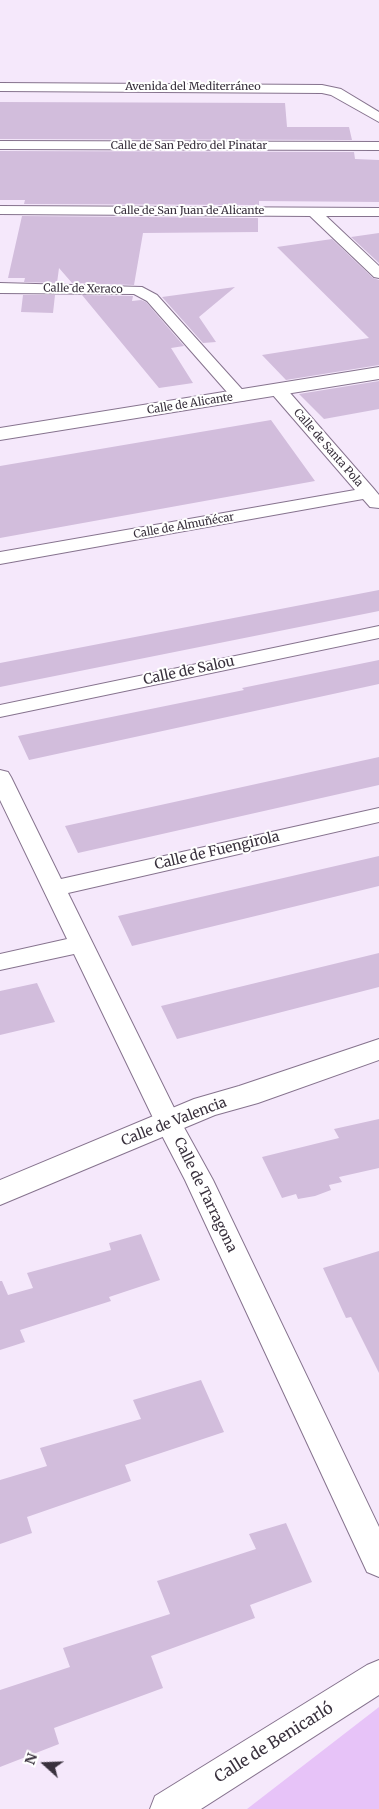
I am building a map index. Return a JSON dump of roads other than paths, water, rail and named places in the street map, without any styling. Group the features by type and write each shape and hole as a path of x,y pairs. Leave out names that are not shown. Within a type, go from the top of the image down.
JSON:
{"street":[{"name":"Avenida del Mediterráneo","path":"0,81 325,83 348,89 379,107"},
{"name":"Avenida del Mediterráneo","path":"0,87 322,89 336,92 379,118"},
{"name":"Calle de San Pedro del Pinatar","path":"0,145 379,146"},
{"name":"Calle de San Juan de Alicante","path":"0,210 379,212"},
{"path":"314,212 379,274"},
{"name":"Calle de Xeraco","path":"0,288 137,290 152,298 240,396"},
{"name":"Calle de Alicante","path":"0,434 379,373"},
{"name":"Calle de Santa Pola","path":"278,390 374,500"},
{"name":"Calle de Almuñécar","path":"0,558 374,500"},
{"name":"Calle de Salou","path":"0,711 379,632"},
{"name":"Calle de Tarragona","path":"0,777 168,1122 199,1180 379,1562"},
{"name":"Calle de Fuengirola","path":"54,888 379,815"},
{"path":"0,962 81,944"},
{"name":"Calle de Valencia","path":"0,1192 206,1107 247,1095 379,1049"},
{"name":"Calle de Benicarló","path":"168,1809 379,1676"}]}
